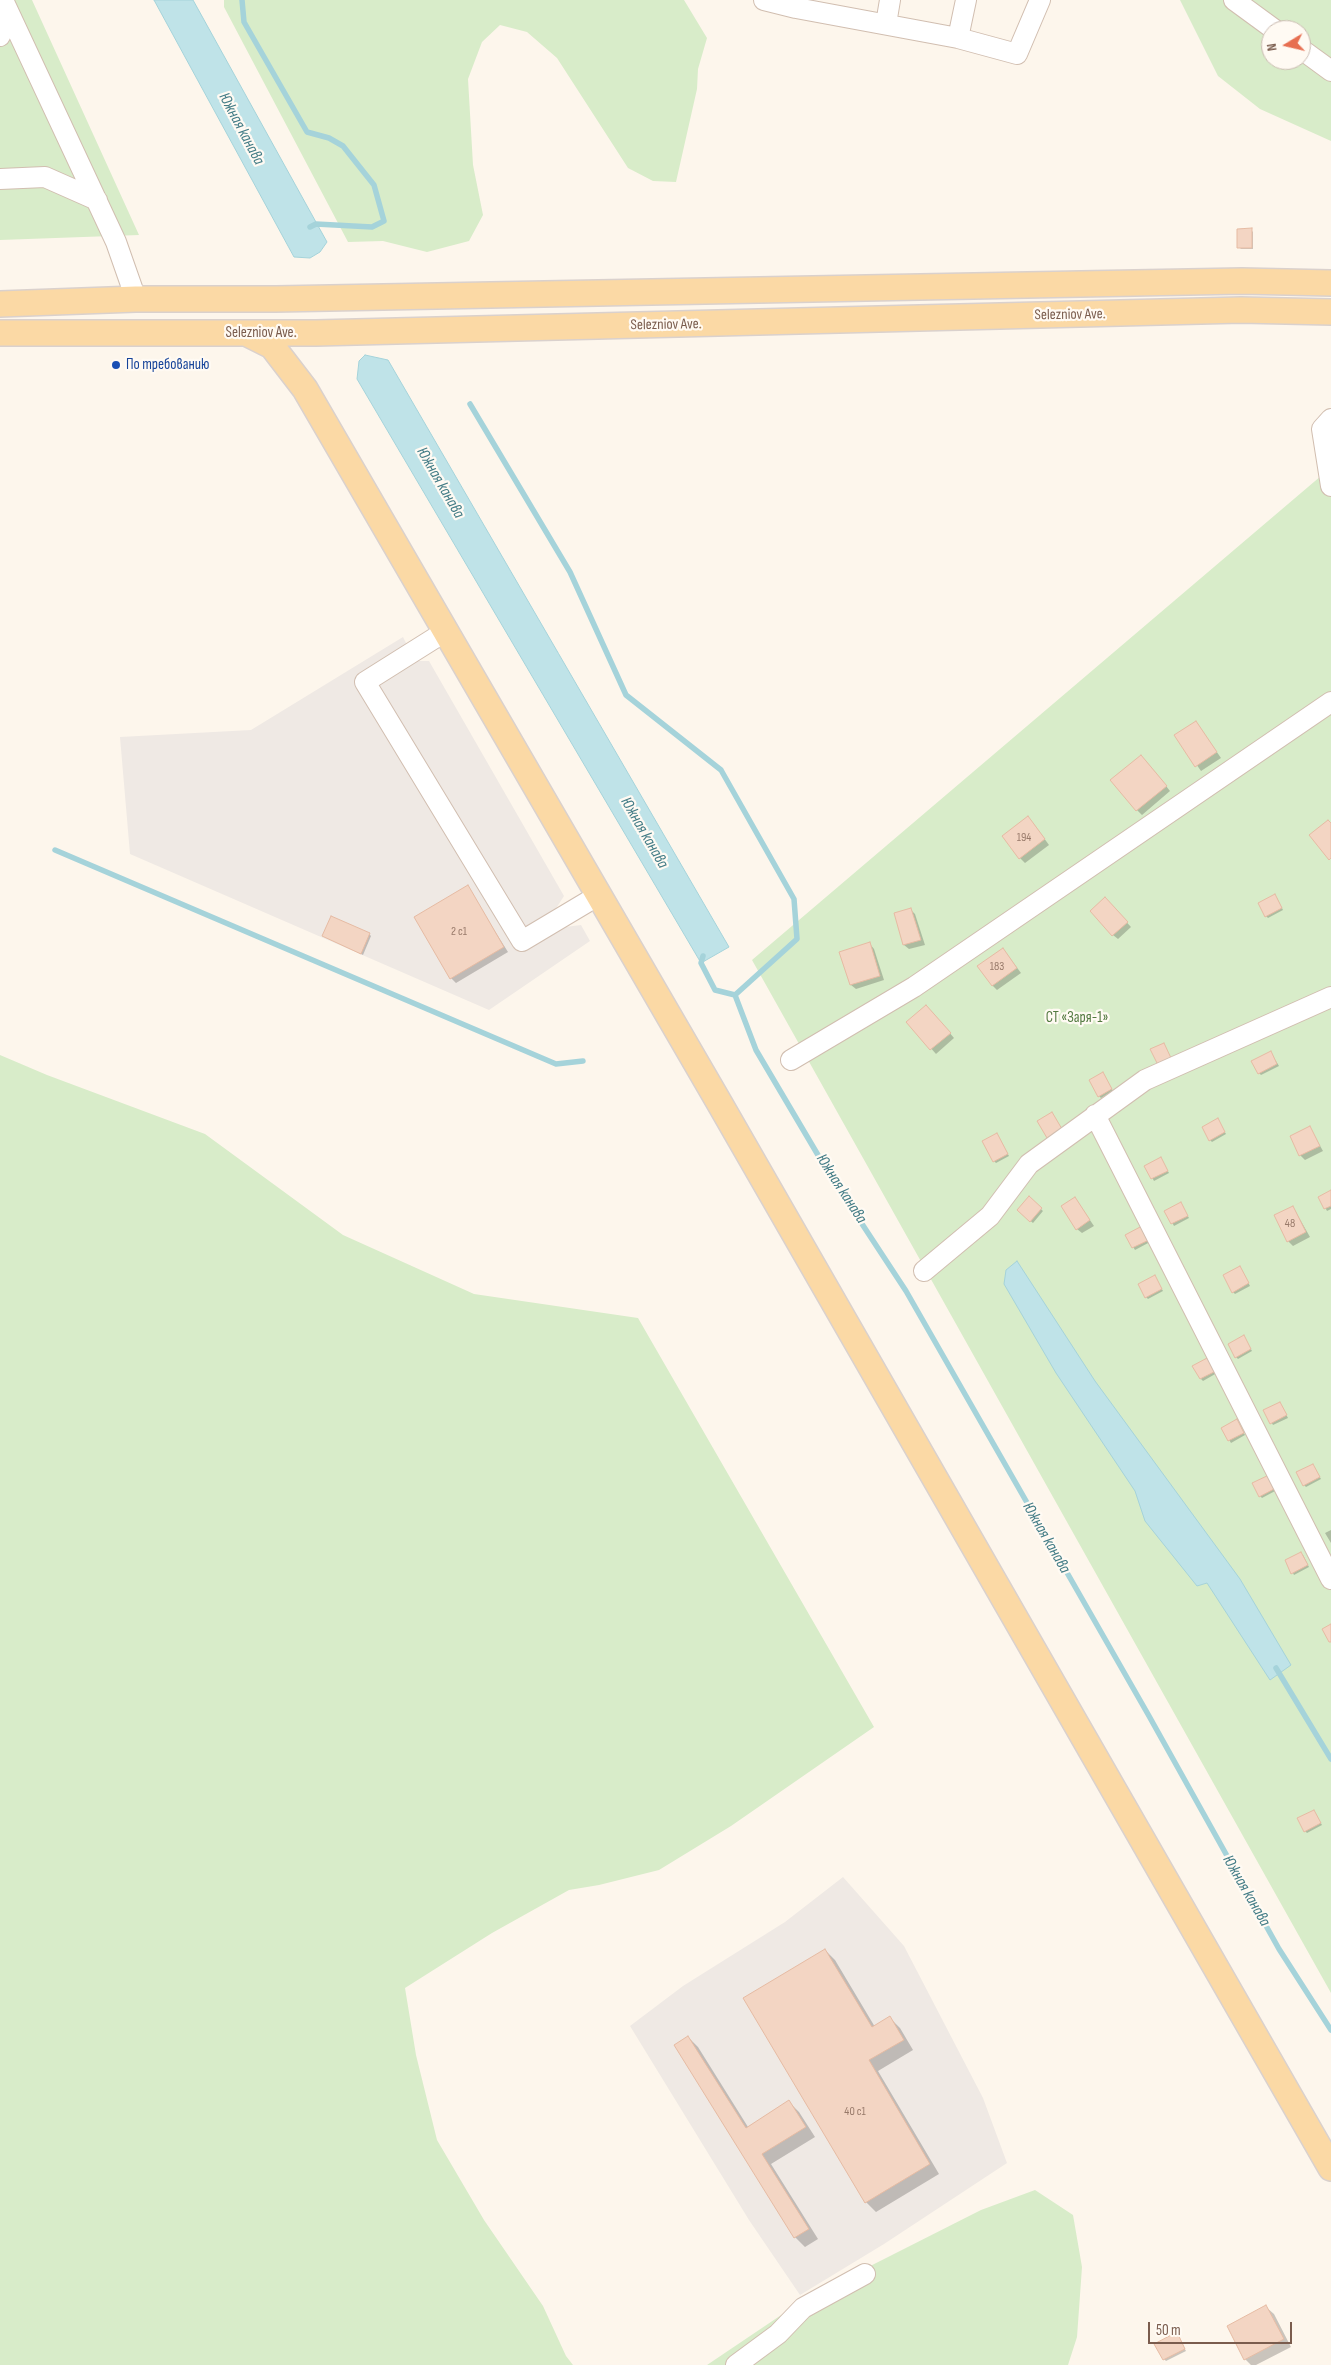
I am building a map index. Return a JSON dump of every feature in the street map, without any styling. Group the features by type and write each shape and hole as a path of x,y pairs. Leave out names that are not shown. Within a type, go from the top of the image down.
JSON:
{"main road":[{"name":"Selezniov Ave.","path":"0,304 136,299 1242,281 1331,283"},
{"name":"Selezniov Ave.","path":"0,333 316,333 1241,310 1331,312"},
{"path":"246,333 272,346 299,380 599,895 1331,2168"},
{"path":"299,380 297,364 302,350 316,333"}],"lane":[{"path":"3,0 116,242 136,299"},
{"path":"764,0 796,8 958,38 1017,54 1040,0"},
{"path":"886,24 890,0"},
{"path":"958,38 966,0"},
{"path":"1234,0 1261,20"},
{"path":"0,8 4,23 0,36"},
{"path":"1311,57 1331,72"},
{"path":"0,179 45,177 97,200"},
{"path":"1331,419 1322,429 1331,486"},
{"path":"446,631 365,682 522,941 599,895"},
{"path":"791,1060 914,987 1331,702"},
{"path":"924,1271 990,1216 1029,1164 1145,1080 1331,997"},
{"path":"1095,1115 1331,1579"},
{"path":"736,2365 778,2334 803,2308 865,2274"}],"shaded area":[{"path":"403,637 415,661 429,661 564,896 555,910 565,927 581,925 590,941 489,1010 130,854 120,737 251,730"},
{"path":"843,1877 904,1946 983,2098 1007,2163 884,2244 800,2295 749,2220 630,2026 683,1986 785,1922"}],"green space":[{"path":"0,0 32,0 139,235 0,240"},
{"path":"224,0 684,0 707,38 698,69 697,89 676,182 653,181 628,168 557,58 527,32 500,25 482,42 468,79 473,165 483,215 469,241 427,252 383,241 348,242 224,7"},
{"path":"1180,0 1331,0 1331,141 1260,109 1218,76"},
{"name":"СТ «Заря-1»","path":"1328,470 1331,472 1331,1993 752,960"},
{"path":"0,1055 47,1075 205,1134 343,1235 474,1294 638,1318 874,1727 731,1826 659,1870 599,1885 569,1890 492,1933 405,1988 416,2055 437,2140 484,2220 543,2306 566,2356 573,2365 0,2365"},
{"path":"1035,2190 1073,2215 1082,2267 1077,2337 1068,2365 707,2365 805,2299 981,2210"}],"water":[{"path":"154,0 193,0 327,242 320,252 310,258 294,257"},
{"path":"365,355 388,360 729,947 701,963 357,379 359,361"},
{"path":"1017,1261 1095,1381 1240,1579 1291,1665 1270,1680 1207,1583 1197,1586 1145,1521 1135,1491 1056,1373 1004,1284 1006,1270"}],"building":[{"path":"1252,228 1252,248 1237,248 1237,229"},
{"path":"1196,721 1217,752 1195,767 1174,735"},
{"path":"1141,755 1167,786 1136,811 1110,780"},
{"path":"1028,816 1045,839 1019,859 1002,836"},
{"path":"1328,820 1331,823 1331,858 1329,860 1309,835"},
{"path":"468,885 504,947 450,979 414,917"},
{"path":"1275,894 1282,908 1265,917 1258,903"},
{"path":"1105,897 1128,922 1112,936 1090,911"},
{"path":"911,908 921,940 903,945 894,913"},
{"path":"331,916 370,933 361,954 322,936"},
{"path":"870,942 880,976 850,985 839,952"},
{"path":"1003,948 1017,968 992,986 977,966"},
{"path":"926,1005 951,1033 930,1050 906,1022"},
{"path":"1164,1043 1171,1058 1158,1065 1150,1049"},
{"path":"1271,1051 1277,1064 1258,1074 1251,1061"},
{"path":"1103,1072 1112,1089 1098,1097 1089,1080"},
{"path":"1052,1112 1062,1129 1047,1138 1037,1121"},
{"path":"1218,1118 1225,1132 1209,1141 1202,1127"},
{"path":"1310,1126 1320,1146 1299,1156 1290,1136"},
{"path":"997,1133 1008,1154 993,1162 982,1141"},
{"path":"1161,1157 1168,1171 1151,1179 1144,1166"},
{"path":"1331,1190 1331,1206 1324,1209 1318,1197"},
{"path":"1029,1196 1042,1208 1030,1222 1017,1210"},
{"path":"1075,1197 1090,1220 1076,1230 1061,1206"},
{"path":"1181,1202 1188,1216 1171,1224 1164,1211"},
{"path":"1293,1206 1306,1232 1287,1242 1274,1215"},
{"path":"1142,1226 1149,1240 1132,1248 1125,1235"},
{"path":"1240,1266 1249,1283 1232,1293 1223,1275"},
{"path":"1155,1275 1162,1289 1145,1298 1138,1284"},
{"path":"1244,1335 1251,1349 1235,1358 1228,1344"},
{"path":"1209,1357 1216,1371 1200,1379 1192,1366"},
{"path":"1280,1402 1287,1415 1270,1424 1263,1410"},
{"path":"1237,1419 1244,1433 1228,1441 1221,1428"},
{"path":"1313,1464 1320,1477 1303,1486 1296,1472"},
{"path":"1269,1475 1276,1488 1259,1497 1252,1483"},
{"path":"1301,1552 1308,1565 1291,1574 1285,1560"},
{"path":"1331,1624 1331,1642 1329,1642 1322,1629"},
{"path":"1314,1810 1321,1823 1304,1832 1297,1818"},
{"path":"825,1949 872,2027 890,2016 904,2040 869,2060 930,2164 865,2203 743,1998"},
{"path":"688,2036 746,2128 789,2100 806,2127 762,2154 809,2229 794,2238 674,2045"},
{"path":"1266,2305 1284,2339 1244,2360 1227,2326"},
{"path":"1177,2332 1185,2349 1163,2360 1154,2344"}],"waterway":[{"path":"242,0 244,22 307,132 329,138 343,146 374,185 384,221 372,227 316,224 310,227"},
{"path":"470,404 570,572 626,695 721,770 794,899 797,939 735,995"},
{"path":"55,850 556,1064 583,1061"},
{"name":"Южная канава","path":"703,956 701,963 715,990 735,995 756,1050 828,1172 906,1291 1149,1716 1279,1949 1331,2030"},
{"path":"1276,1668 1331,1759"}],"place":[{"name":"По требованию","path":"116,365"}]}
